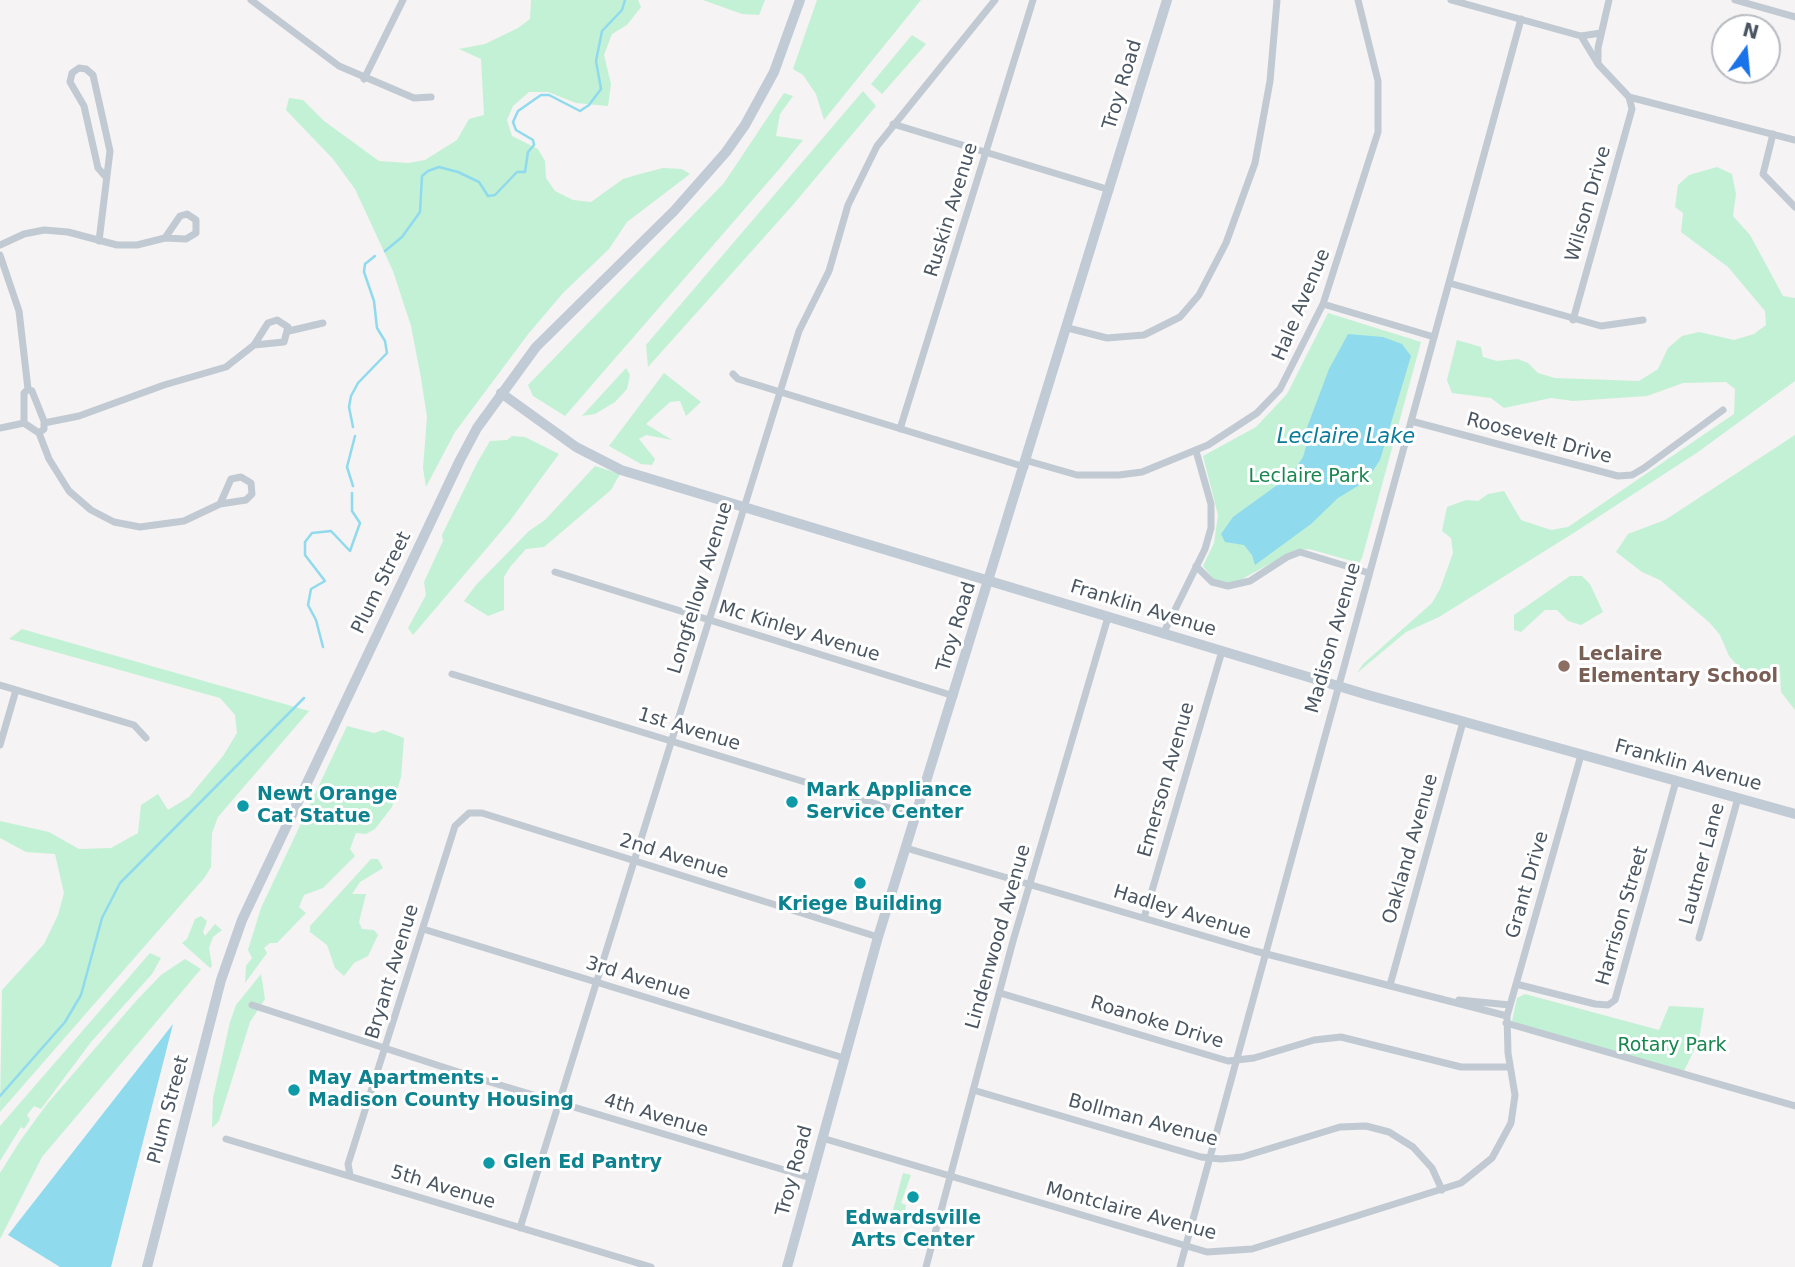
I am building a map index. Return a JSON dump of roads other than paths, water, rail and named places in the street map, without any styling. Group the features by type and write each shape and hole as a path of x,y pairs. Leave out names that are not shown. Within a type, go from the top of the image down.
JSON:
{"main road":[{"name":"Plum Street","path":"147,1267 221,980 242,920 460,460 500,393 545,338 694,191 746,125 774,72 800,0"},
{"name":"Troy Road","path":"788,1267 878,937 1027,464 1167,0"},
{"name":"Franklin Avenue","path":"500,393 604,463 742,508 1338,686 1795,814"}],"street":[{"path":"251,0 324,55 365,79 414,98 431,97"},
{"path":"365,79 403,0"},
{"name":"Longfellow Avenue","path":"520,1228 742,508 807,311 829,271 856,187 877,146 995,0"},
{"name":"Ruskin Avenue","path":"900,429 1033,0"},
{"path":"1068,328 1107,338 1144,335 1180,317 1199,295 1226,243 1255,163 1270,81 1277,0"},
{"name":"Hale Avenue","path":"733,374 738,379 900,429 1077,475 1119,475 1152,469 1196,452 1232,430 1269,401 1289,375 1323,304 1378,132 1378,81 1358,0"},
{"path":"1451,0 1470,2 1581,36 1601,33"},
{"path":"1598,64 1601,33 1609,0"},
{"path":"1735,0 1795,17"},
{"name":"Madison Avenue","path":"1180,1267 1521,19"},
{"path":"1581,36 1598,64 1629,97 1795,140"},
{"path":"99,241 105,176 111,164 110,151 94,79 90,71 79,68 72,73 70,82 84,106 98,168 105,176"},
{"name":"Wilson Drive","path":"1573,320 1632,109 1629,97"},
{"path":"893,124 1110,190"},
{"path":"1773,134 1763,174 1795,207"},
{"path":"0,244 24,234 44,230 68,232 99,241 128,245 165,238 191,237 197,230 196,220 187,214 180,216 165,238"},
{"path":"0,255 17,302 28,389 33,394 44,423 44,429 39,433"},
{"path":"1449,283 1601,326 1643,320"},
{"path":"1323,304 1434,337"},
{"path":"44,423 79,416 164,384 226,367 254,345 271,321 284,323 289,331"},
{"path":"254,345 282,343 289,331 323,323"},
{"path":"24,423 24,393 28,389"},
{"name":"Roosevelt Drive","path":"1411,421 1618,476 1632,475 1644,468 1723,410"},
{"path":"0,428 24,423 39,433 49,459 69,491 91,510 114,522 140,527 168,525 220,505 248,499 253,490 250,482 242,477 231,479 220,505"},
{"path":"1163,634 1209,538 1212,516 1196,452"},
{"path":"1196,566 1212,582 1228,586 1250,581 1300,552 1369,573"},
{"name":"Mc Kinley Avenue","path":"555,572 954,696"},
{"name":"Lindenwood Avenue","path":"926,1267 1030,883 1108,617"},
{"name":"Emerson Avenue","path":"1144,918 1222,651"},
{"name":"1st Avenue","path":"452,674 916,817"},
{"path":"0,685 134,725 146,738"},
{"path":"0,745 16,690"},
{"name":"Oakland Avenue","path":"1390,985 1464,722"},
{"name":"Grant Drive","path":"1506,1020 1581,755"},
{"name":"Harrison Street","path":"1516,984 1595,1004 1608,1004 1615,1000 1676,781"},
{"name":"Lautner Lane","path":"1699,938 1738,798"},
{"name":"2nd Avenue","path":"461,818 482,813 878,937"},
{"name":"Bryant Avenue","path":"350,1175 348,1164 454,826 461,818"},
{"name":"Hadley Avenue","path":"906,848 1265,953 1451,1000 1506,1020 1795,1106"},
{"name":"3rd Avenue","path":"423,929 844,1058"},
{"name":"Roanoke Drive","path":"1000,993 1224,1060 1236,1060 1314,1040 1341,1037 1461,1067 1510,1067"},
{"name":"Hadley Avenue","path":"1451,1000 1510,1005"},
{"name":"4th Avenue","path":"252,1005 559,1103 811,1178"},
{"name":"Montclaire Avenue","path":"822,1138 1185,1247 1207,1252 1252,1249 1442,1190 1474,1175 1501,1146 1514,1109 1506,1020"},
{"name":"Bollman Avenue","path":"973,1090 1210,1158 1241,1157 1340,1127 1366,1126 1389,1132 1413,1147 1432,1168 1442,1190"},
{"name":"5th Avenue","path":"226,1139 651,1267"}],"water":[{"name":"Leclaire Lake","path":"1348,334 1383,337 1402,344 1411,356 1380,460 1366,481 1338,498 1311,524 1255,565 1252,555 1244,545 1225,542 1221,534 1233,517 1291,475 1303,457 1307,443 1303,438 1329,369"},
{"path":"173,1024 111,1267 60,1267 8,1235"}],"waterway":[{"path":"385,251 402,237 420,212 422,176 428,171 439,167 458,172 479,182 488,196 495,195 517,172 525,172 528,152 534,145 533,140 516,130 513,122 518,111 541,95 549,95 580,111 589,105 601,89 596,61 602,31 622,10 625,0"},
{"path":"353,427 349,407 351,396 358,383 387,353 385,341 377,328 374,301 364,272 365,264 375,256"},
{"path":"353,486 347,467 355,436"},
{"path":"323,647 316,620 308,605 311,589 325,581 305,555 305,542 312,533 331,531 350,551 360,523 352,511 352,493"},
{"path":"0,1096 65,1022 81,995 102,918 120,883 304,698"}],"place":[{"name":"Leclaire Elementary School","path":"1564,666"},
{"name":"Mark Appliance Service Center","path":"792,802"},
{"name":"Newt Orange Cat Statue","path":"243,806"},
{"name":"Kriege Building","path":"860,883"},
{"name":"May Apartments - Madison County Housing","path":"294,1090"},
{"name":"Glen Ed Pantry","path":"489,1163"},
{"name":"Edwardsville Arts Center","path":"913,1197"}],"park label":[{"name":"Leclaire Park","path":"1309,477"},
{"name":"Rotary Park","path":"1672,1046"}]}
